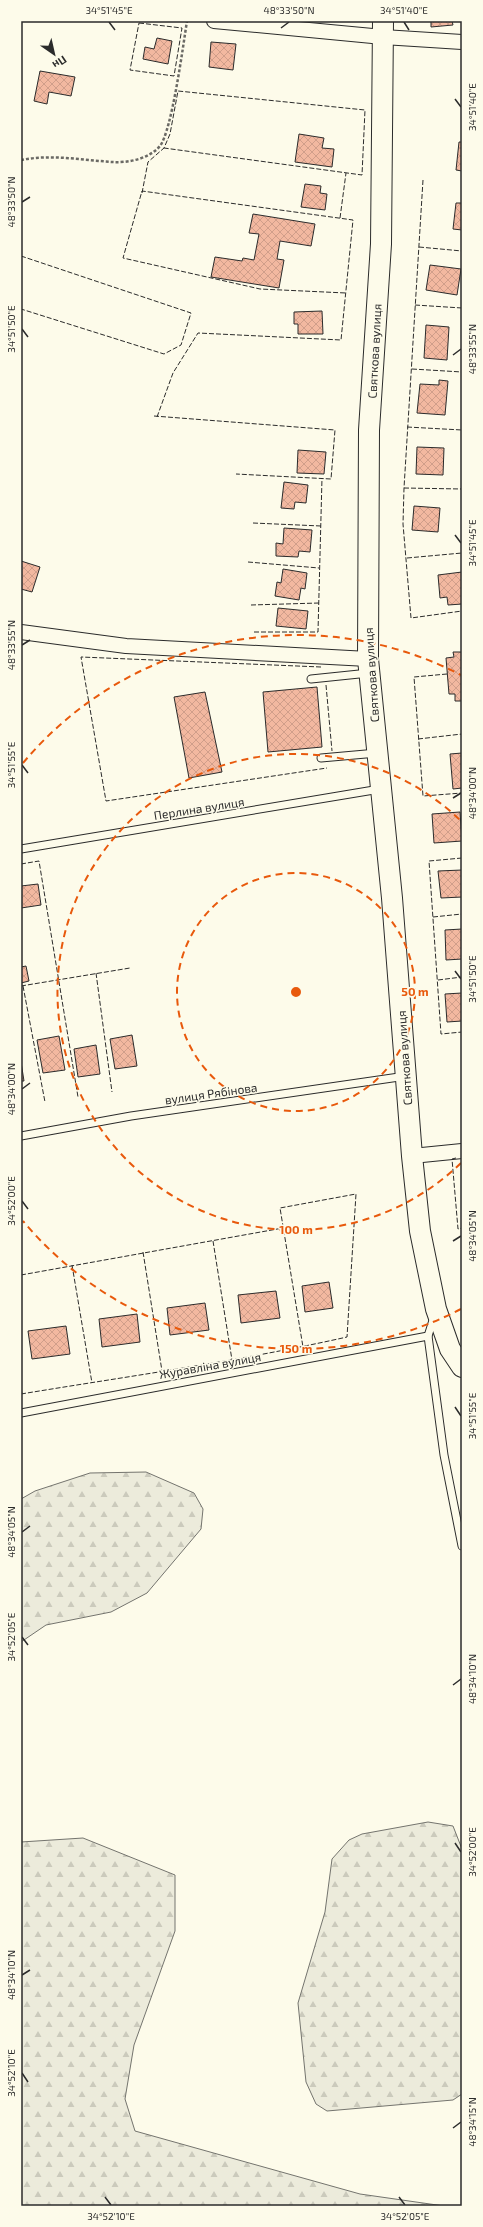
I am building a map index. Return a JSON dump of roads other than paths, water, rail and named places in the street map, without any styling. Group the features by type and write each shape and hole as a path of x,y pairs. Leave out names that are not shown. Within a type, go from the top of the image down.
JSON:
{"main road":[{"name":"Святкова вулиця","path":"383,29 381,244 370,430 369,666 381,789 412,1156 420,1231 436,1309 450,1349 462,1367"}],"street":[{"path":"214,21 383,29 462,42"},
{"path":"21,632 126,646 369,666"},
{"path":"412,1156 462,1151"}],"lane":[{"path":"312,679 369,666"},
{"path":"322,758 377,753"},
{"name":"Перлина вулиця","path":"21,849 381,789"},
{"name":"вулиця Рябінова","path":"21,1136 131,1116 406,1076"},
{"path":"436,1309 428,1336 444,1455 462,1546"},
{"name":"Журавліна вулиця","path":"21,1413 428,1336"}]}
